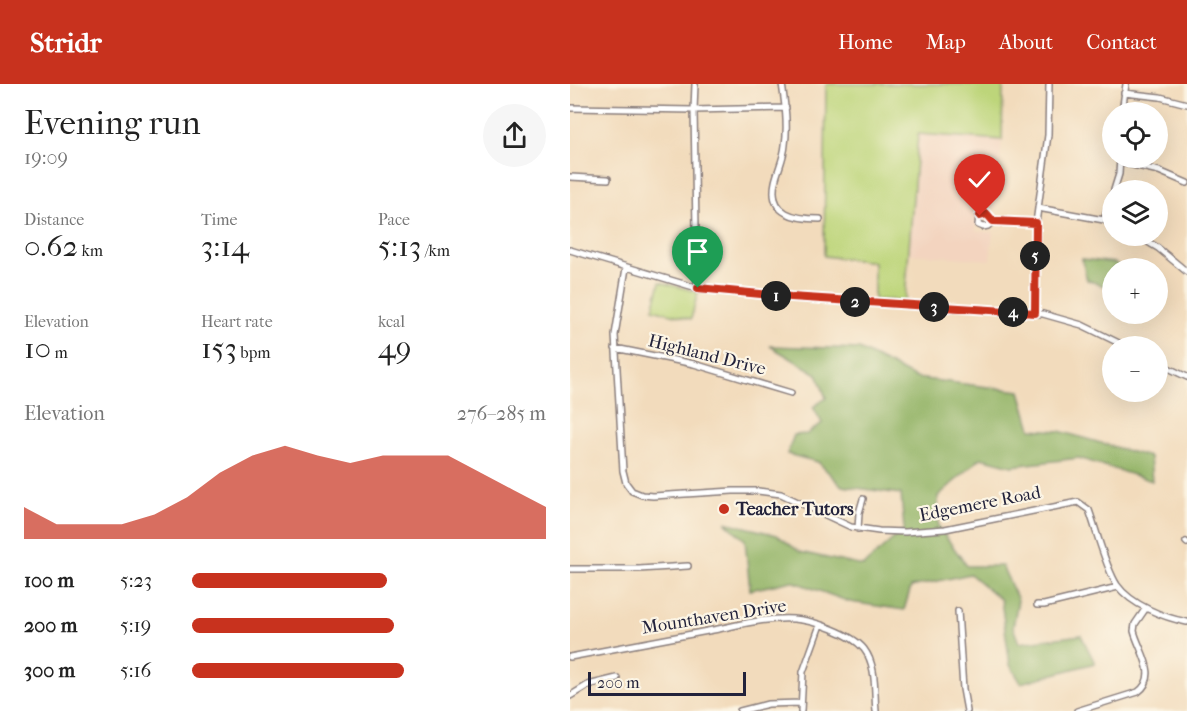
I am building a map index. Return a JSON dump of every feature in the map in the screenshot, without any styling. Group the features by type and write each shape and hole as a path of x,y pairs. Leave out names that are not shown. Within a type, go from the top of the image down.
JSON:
{"street":[{"path":"695,84 698,288"},
{"path":"782,84 786,108 785,147 774,187 777,204 795,218 820,219"},
{"path":"1035,313 1036,223 1048,135 1049,84"},
{"path":"1123,102 1126,84"},
{"path":"1124,93 1160,97 1187,104"},
{"path":"570,108 694,110 786,108"},
{"path":"1148,168 1187,183"},
{"path":"570,177 608,179"},
{"path":"1038,208 1102,220"},
{"path":"993,221 1036,223"},
{"path":"1155,246 1187,272"},
{"path":"570,250 698,288 800,298 1035,313 1082,325 1105,336"},
{"name":"Edgemere Road","path":"626,268 616,321 615,348 623,471 626,483 632,491 652,496 733,491 781,494 858,529 905,532 945,529 1078,502 1089,510 1118,587"},
{"name":"Highland Drive","path":"615,348 694,364 791,393"},
{"path":"1168,368 1187,377"},
{"path":"858,529 863,499"},
{"path":"570,569 688,566"},
{"path":"1037,605 1118,587 1146,608 1168,618 1187,622"},
{"path":"1077,711 1138,692 1147,683 1147,667 1134,631 1135,624 1146,608"},
{"path":"958,611 963,689 967,711"},
{"name":"Mounthaven Drive","path":"570,657 773,620 798,619 820,625 852,639 864,648 869,656 873,672 876,711"},
{"path":"801,711 805,663 820,625"},
{"path":"570,696 588,685 617,678"},
{"path":"740,711 768,704 801,703"}],"shaded area":[{"path":"918,134 1002,140 996,208 977,207 976,231 993,232 990,260 909,254"}],"green space":[{"path":"826,84 1003,84 1002,140 918,134 905,300 874,300 874,262 824,256"},
{"path":"1082,259 1102,261 1102,285 1087,280"},
{"path":"660,282 698,292 691,319 653,309"},
{"path":"770,346 859,349 916,378 1020,391 1031,429 1059,431 1150,457 1152,481 1079,458 1012,466 981,458 938,496 938,526 967,566 1002,566 1018,600 1013,627 1019,643 1081,635 1095,663 1021,683 1010,665 1001,600 970,574 911,587 904,610 850,602 792,581 750,590 745,540 725,522 777,535 800,552 863,566 904,529 901,494 842,486 818,462 787,454 794,435 807,434 822,423 813,407 826,398 817,374"}],"place":[{"name":"Teacher Tutors","path":"724,509"}],"route":[{"path":"698,288 791,297 1035,313 1036,223 993,221 987,214 980,216"}]}
